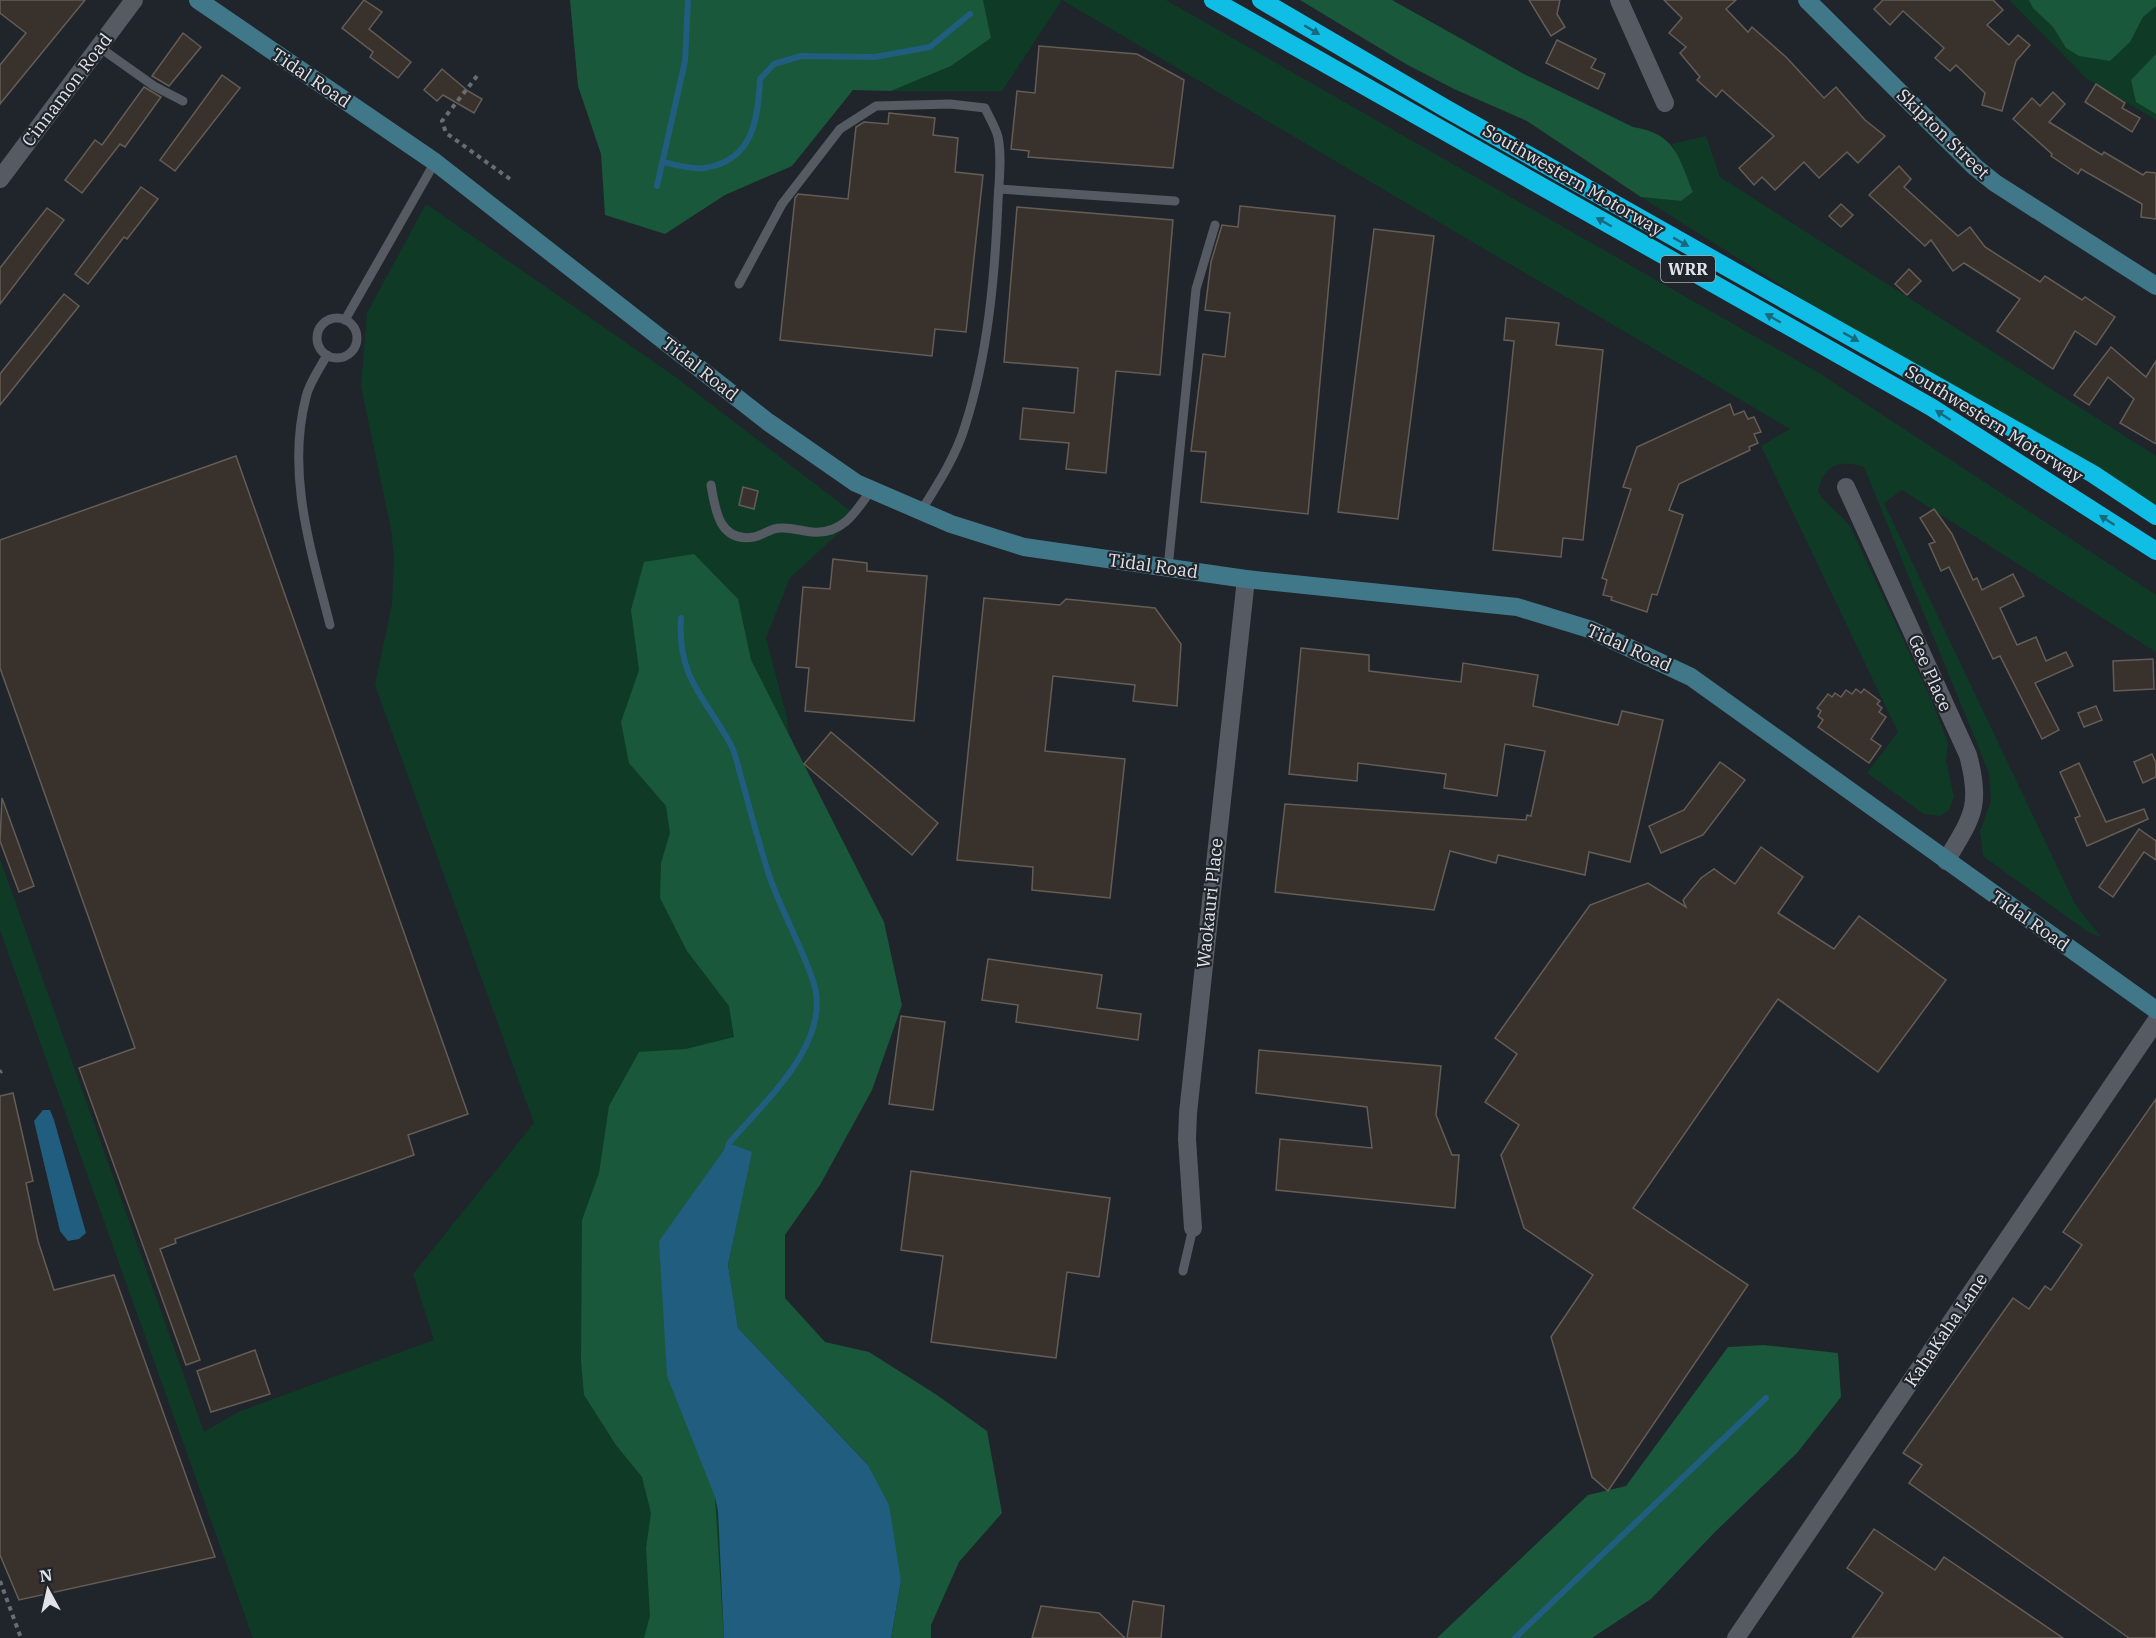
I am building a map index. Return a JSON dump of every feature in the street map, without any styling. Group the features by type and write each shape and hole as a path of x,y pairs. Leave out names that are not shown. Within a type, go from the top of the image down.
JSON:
{"highway":[{"name":"Southwestern Motorway","path":"1213,0 1930,407 2156,551"},
{"name":"Southwestern Motorway","path":"1262,0 1445,108 2093,474 2156,516"}],"main road":[{"name":"Tidal Road","path":"198,0 435,162 768,422 856,483 951,524 1024,546 1246,579 1516,607 1589,628 1691,677 2156,1010"},
{"name":"Skipton Street","path":"1807,0 1975,167 1995,183 2156,286"}],"street":[{"name":"Cinnamon Road","path":"0,179 134,0"},
{"path":"1619,0 1665,103"},
{"name":"Gee Place","path":"1846,487 1968,755 1976,789 1972,818 1946,861"},
{"name":"Waokauri Place","path":"1193,1228 1187,1139 1188,1113 1246,579"},
{"name":"KahaKaha Lane","path":"1736,1638 2156,1021"}],"lane":[{"path":"99,47 154,86 183,101"},
{"path":"739,284 782,204 840,129 876,106 950,104 985,108 998,137 999,189 996,248 976,388 965,429 945,473 921,511"},
{"path":"345,320 435,162"},
{"path":"999,189 1175,201"},
{"path":"1168,568 1196,290 1215,225"},
{"path":"345,320 350,323 357,335 355,347 351,353 339,358 327,355 319,345 318,333 326,322 345,320"},
{"path":"327,355 306,395 301,431 299,487 303,519 330,625"},
{"path":"711,484 715,514 720,524 735,534 750,537 781,527 824,533 835,529 851,518 871,490"},
{"path":"1183,1271 1193,1228"}],"path":[{"path":"477,76 442,121 442,126 446,133 510,178"},
{"path":"0,1581 21,1638"}],"green space":[{"path":"570,0 983,0 991,38 951,66 891,91 853,90 792,166 725,195 665,234 605,215 601,154 578,86"},
{"path":"983,0 1062,0 1002,91 891,91 951,66 991,38"},
{"path":"1062,0 1166,0 1819,373 2156,595 2156,652 1902,490 1884,503 2075,904 2101,937 2088,932 1983,856 1980,831 1991,801 1989,773 1864,467 1847,464 1833,467 1824,476 1818,492 1850,526 1931,699 1948,743 1946,760 1954,797 1949,810 1940,816 1924,814 1867,773 1898,732 1761,446 1790,429"},
{"path":"1300,0 1392,0 1524,74 1633,127 1658,135 1667,141 1679,157 1693,192 1681,201 1641,197 1527,121 1454,89 1406,64"},
{"path":"2009,0 2156,0 2156,120 2087,79"},
{"path":"2029,0 2156,0 2156,6 2143,17 2130,42 2110,61 2079,56 2066,48 2053,27 2033,8"},
{"path":"2156,54 2156,114 2136,102 2131,80"},
{"path":"1706,136 1720,177 2156,456 2156,522 1641,197 1681,201 1693,192 1672,144"},
{"path":"426,204 677,378 857,516 790,578 766,638 787,718 794,779 728,1266 891,1638 253,1638 0,930 0,859 204,1432 238,1412 434,1340 413,1274 534,1123 375,685 392,604 394,558 391,529 361,386 367,313"},
{"path":"694,554 738,599 751,660 884,922 902,1005 872,1090 820,1185 785,1235 785,1298 825,1342 869,1352 937,1395 987,1431 1002,1513 959,1562 931,1625 931,1638 891,1638 901,1581 868,1465 738,1328 728,1265 751,1153 730,1143 715,1497 724,1638 644,1638 650,1616 646,1548 651,1513 642,1477 616,1445 584,1395 581,1361 582,1220 599,1173 609,1106 639,1052 686,1049 734,1037 729,1006 687,951 660,898 661,863 670,833 666,806 629,763 621,722 639,670 631,610 644,562"},
{"path":"1764,1345 1838,1353 1841,1397 1797,1453 1715,1532 1651,1599 1592,1638 1437,1638 1588,1495 1626,1486 1728,1347"}],"water":[{"path":"43,1110 50,1110 54,1120 86,1233 79,1239 68,1241 60,1231 34,1121"},
{"path":"729,1143 752,1152 728,1265 738,1328 868,1465 889,1505 901,1581 891,1638 724,1638 718,1511 715,1497 667,1376 659,1241"}],"building":[{"path":"0,0 85,0 0,104 0,65 26,33 0,13"},
{"path":"364,0 382,12 369,29 411,62 398,78 370,57 373,52 342,28"},
{"path":"1529,0 1560,0 1557,14 1565,27 1551,36"},
{"path":"1664,0 1736,0 1726,9 1748,32 1752,27 1786,57 1824,98 1836,87 1865,120 1885,136 1858,163 1847,152 1819,178 1804,162 1775,190 1762,177 1754,185 1739,168 1774,136 1722,90 1716,97 1697,80 1700,77 1680,53 1686,47 1669,33 1682,18"},
{"path":"1883,0 1993,0 2003,10 1987,25 2009,45 2018,35 2030,45 2016,61 2002,111 1982,105 1985,93 1956,65 1950,71 1935,58 1944,48 1903,11 1890,25 1874,9"},
{"path":"183,33 201,47 169,86 152,76"},
{"path":"1557,40 1596,59 1591,68 1605,74 1598,89 1546,63"},
{"path":"1039,46 1137,54 1184,80 1173,168 1028,157 1029,151 1011,149 1017,91 1035,93"},
{"path":"442,69 468,91 482,99 474,113 443,95 437,101 424,90"},
{"path":"222,75 240,88 175,171 160,160"},
{"path":"2096,84 2125,103 2122,108 2140,118 2132,132 2085,102"},
{"path":"144,87 161,97 125,147 120,144 82,193 65,180 95,140 102,145"},
{"path":"2053,92 2065,104 2049,122 2102,155 2104,152 2143,175 2146,172 2156,173 2156,219 2141,217 2142,204 2081,169 2078,174 2051,156 2052,154 2013,119 2032,98 2040,106"},
{"path":"889,113 935,118 933,135 958,138 955,172 983,175 966,332 935,329 932,356 780,340 795,198 798,194 848,199 856,127 864,122 888,124"},
{"path":"1899,166 1911,179 1904,187 1958,236 1970,227 1985,247 2040,282 2045,276 2082,300 2085,297 2115,317 2096,345 2075,331 2053,369 1997,331 2020,299 1964,263 1953,271 1931,240 1925,246 1869,195"},
{"path":"141,187 158,199 127,239 124,237 88,284 75,274"},
{"path":"1841,204 1853,215 1841,227 1829,216"},
{"path":"1240,206 1335,216 1308,514 1201,502 1206,452 1191,451 1203,354 1225,357 1230,313 1205,310 1211,262 1222,225 1238,227"},
{"path":"1017,207 1173,220 1160,375 1116,371 1106,473 1066,469 1069,443 1020,439 1023,408 1074,413 1078,368 1004,362"},
{"path":"47,208 64,220 0,304 0,268"},
{"path":"1374,229 1434,236 1398,519 1338,512"},
{"path":"1909,269 1921,281 1907,295 1895,284"},
{"path":"64,294 79,306 0,405 0,374"},
{"path":"1506,318 1559,323 1556,345 1603,350 1583,540 1563,538 1561,557 1493,550 1514,341 1504,340"},
{"path":"2111,347 2146,377 2156,361 2156,444 2120,423 2134,399 2108,377 2089,405 2074,395"},
{"path":"1730,404 1734,415 1744,411 1748,419 1754,417 1761,432 1754,434 1758,443 1749,447 1750,450 1679,484 1669,510 1683,515 1657,595 1652,594 1647,612 1603,595 1607,580 1602,578 1631,489 1623,487 1637,447"},
{"path":"236,456 468,1114 408,1135 414,1155 175,1239 176,1243 160,1249 200,1360 186,1365 79,1068 135,1048 0,668 0,540"},
{"path":"743,487 758,491 754,509 739,505"},
{"path":"1934,509 1952,534 1973,580 1977,578 1982,590 2013,574 2024,596 2000,608 2017,645 2036,637 2046,661 2066,652 2073,666 2035,683 2059,730 2042,739 2000,656 1993,659 1949,567 1941,571 1929,544 1935,542 1920,518"},
{"path":"833,559 867,563 867,571 927,576 914,721 805,711 809,668 796,667 803,587 830,589"},
{"path":"984,598 1060,605 1066,599 1155,608 1181,644 1177,706 1133,701 1135,685 1053,676 1045,751 1125,759 1110,898 1032,890 1033,867 957,860"},
{"path":"1301,648 1369,655 1369,671 1461,682 1463,663 1538,675 1533,706 1618,725 1622,711 1663,720 1630,862 1589,852 1585,875 1498,855 1496,863 1450,851 1434,910 1275,892 1285,804 1526,820 1527,815 1531,816 1545,751 1505,744 1497,796 1444,788 1446,774 1358,763 1357,781 1289,774"},
{"path":"2153,659 2154,689 2114,691 2113,661"},
{"path":"1856,689 1861,693 1864,689 1880,701 1877,704 1882,708 1879,712 1886,717 1871,739 1881,746 1869,763 1818,727 1823,720 1818,716 1821,711 1817,708 1828,694 1832,697 1835,693 1841,697 1846,690 1852,694"},
{"path":"2096,706 2102,720 2084,727 2078,713"},
{"path":"831,732 938,823 912,855 804,764"},
{"path":"2152,754 2156,763 2156,777 2143,783 2134,762"},
{"path":"1720,762 1745,780 1703,835 1661,853 1649,826 1684,810"},
{"path":"2079,763 2106,822 2144,809 2148,819 2087,846 2075,818 2080,816 2060,772"},
{"path":"2,798 34,886 19,892 0,841"},
{"path":"2139,829 2156,841 2156,860 2144,852 2113,897 2099,887"},
{"path":"1761,847 1803,877 1778,913 1834,949 1859,916 1946,980 1878,1072 1778,999 1633,1208 1748,1285 1608,1491 1592,1477 1551,1337 1593,1275 1524,1228 1501,1155 1519,1125 1485,1102 1517,1054 1495,1038 1590,905 1648,883 1686,907 1683,900 1701,878 1714,869 1735,884"},
{"path":"988,959 1102,975 1097,1008 1141,1014 1138,1040 1016,1022 1018,1005 982,1000"},
{"path":"901,1016 945,1022 933,1110 889,1104"},
{"path":"1259,1050 1441,1066 1436,1115 1452,1155 1459,1155 1455,1208 1276,1190 1280,1139 1372,1148 1367,1107 1256,1093"},
{"path":"13,1093 33,1181 26,1183 38,1241 54,1290 114,1275 215,1557 19,1600 0,1555 0,1096"},
{"path":"2156,1099 2156,1638 2129,1638 1909,1483 1922,1465 1903,1453 2013,1298 2029,1309 2045,1286 2051,1290 2082,1245 2063,1232"},
{"path":"911,1171 1110,1198 1099,1277 1067,1272 1056,1358 931,1342 943,1256 901,1250"},
{"path":"255,1350 270,1394 211,1412 197,1371"},
{"path":"1874,1529 1935,1570 1944,1557 2063,1638 1852,1638 1883,1593 1847,1568"},
{"path":"1133,1601 1164,1606 1161,1638 1127,1638"},
{"path":"1041,1606 1099,1613 1125,1638 1032,1638"}],"waterway":[{"path":"657,186 685,61 688,0"},
{"path":"662,162 688,168 704,168 720,164 733,157 743,148 750,136 757,109 760,79 774,64 801,56 875,57 930,47 970,14"},
{"path":"681,618 683,656 688,672 733,750 768,872 808,967 817,1004 814,1026 805,1048 776,1090 729,1143 727,1151"},
{"path":"1515,1638 1766,1398"}]}
